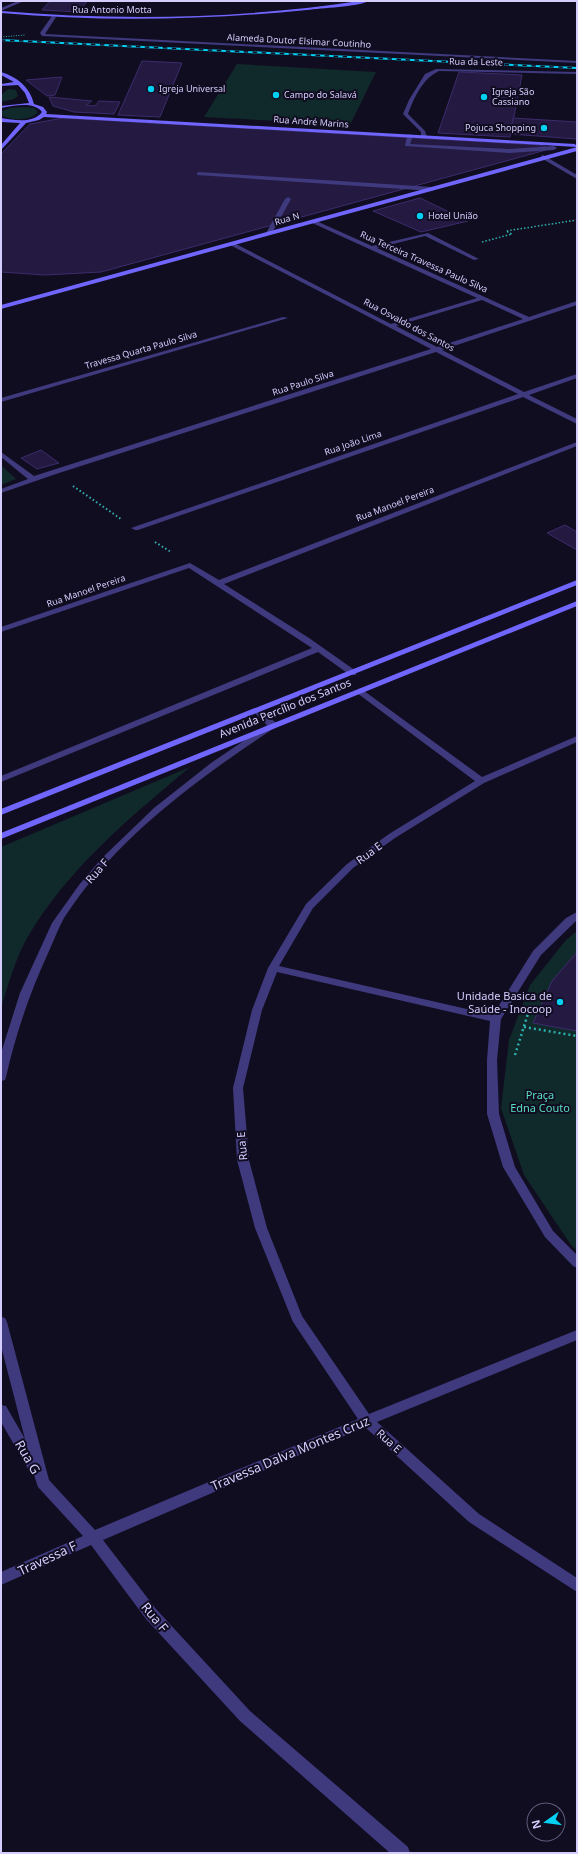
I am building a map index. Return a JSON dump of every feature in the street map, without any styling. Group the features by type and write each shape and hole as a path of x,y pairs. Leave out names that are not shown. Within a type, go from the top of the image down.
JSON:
{"street":[{"path":"1,11 22,1"},
{"name":"Rua Antonio Motta","path":"1,11 54,17 130,19 282,11 366,1"},
{"path":"44,35 42,33 54,17"},
{"name":"Alameda Doutor Elsimar Coutinho","path":"44,35 577,62"},
{"name":"Rua da Leste","path":"424,136 423,132 405,114 411,100 427,75 438,70 577,73"},
{"path":"1,73 26,88 30,94 32,105"},
{"path":"1,86 19,83"},
{"path":"1,120 25,121 40,117 45,112 44,109 32,105 17,104 2,106"},
{"name":"Rua André Marins","path":"44,114 424,136 577,147"},
{"path":"1,148 25,121"},
{"path":"410,136 407,145 509,151 554,148"},
{"path":"543,144 554,148"},
{"name":"Rua N","path":"1,307 432,189 577,147"},
{"path":"553,154 556,152 554,148"},
{"path":"543,157 577,177"},
{"path":"199,174 432,189"},
{"path":"269,233 288,199"},
{"name":"Rua Terceira Travessa Paulo Silva","path":"312,221 528,319"},
{"path":"370,248 426,234 476,259"},
{"name":"Rua Osvaldo dos Santos","path":"232,244 577,422"},
{"path":"390,326 483,298"},
{"name":"Rua Paulo Silva","path":"1,491 53,472 436,350 577,303"},
{"name":"Travessa Quarta Paulo Silva","path":"1,400 285,318"},
{"name":"Rua João Lima","path":"135,528 577,376"},
{"name":"Rua Manoel Pereira","path":"219,583 577,444"},
{"path":"1,454 34,480"},
{"name":"Rua Manoel Pereira","path":"1,630 190,565 352,673"},
{"name":"Avenida Percílio dos Santos","path":"1,812 115,765 257,711 577,582"},
{"name":"Avenida Percílio dos Santos","path":"1,836 577,603"},
{"path":"1,779 318,649"},
{"path":"360,691 481,781"},
{"path":"257,711 273,725"},
{"name":"Rua F","path":"1,1076 6,1050 32,974 64,911 95,872 129,836 206,770 273,725"},
{"name":"Rua E","path":"577,739 481,781 392,836 350,866 309,906 273,968 257,1010 238,1088 243,1160 261,1228 297,1318 366,1420 474,1518 577,1586"},
{"path":"577,915 537,953 496,1020 492,1060 494,1114 509,1167 549,1234 577,1263"},
{"path":"273,968 496,1020"},
{"name":"Rua F","path":"1,1322 43,1483 93,1537 151,1614 244,1716 402,1853"},
{"name":"Travessa Dalva Montes Cruz","path":"93,1537 366,1420 577,1334"},
{"name":"Rua G","path":"1,1410 43,1483"},
{"name":"Travessa F","path":"1,1579 93,1537"}],"path":[{"path":"1,37 44,35"},
{"path":"455,249 512,234 506,231 577,220"},
{"path":"515,1056 524,1027 577,1036"}],"green space":[{"path":"237,64 376,72 350,125 204,117"},
{"path":"8,89 16,90 18,96 14,99 1,102 1,95"},
{"path":"10,108 34,108 38,112 31,117 20,119 1,115 1,111"},
{"path":"1,465 16,479 1,485"},
{"path":"190,767 100,846 60,891 42,915 22,947 1,1008 1,847"},
{"name":"Praça Edna Couto","path":"577,931 577,1251 571,1245 524,1175 501,1108 509,1040 530,985 566,940"}],"building":[{"path":"50,1 87,1 79,12 42,10"},
{"name":"Igreja Universal","path":"142,61 182,63 160,117 118,115"},
{"name":"Igreja São Cassiano","path":"459,72 522,75 510,137 438,133"},
{"path":"62,77 55,95 47,96 26,80"},
{"path":"49,97 92,101 86,105 95,106 99,101 120,102 114,114 74,112 53,106"},
{"path":"63,118 540,145 546,147 546,150 101,272 45,275 1,272 1,154 30,124"},
{"name":"Pojuca Shopping","path":"513,118 577,122 577,139 510,134"},
{"name":"Hotel União","path":"420,198 468,221 421,232 373,211"},
{"path":"41,450 59,463 37,469 21,458"},
{"path":"565,525 577,532 577,550 547,533"},
{"name":"Unidade Basica de Saúde - Inocoop","path":"577,952 577,1031 533,1023 552,981"}],"railway":[{"path":"1,40 577,68"}],"place":[{"name":"Igreja Universal","path":"151,89"},
{"name":"Campo do Salavá","path":"276,95"},
{"name":"Igreja São Cassiano","path":"484,97"},
{"name":"Pojuca Shopping","path":"544,128"},
{"name":"Hotel União","path":"420,216"},
{"name":"Unidade Basica de Saúde - Inocoop","path":"560,1002"}]}
